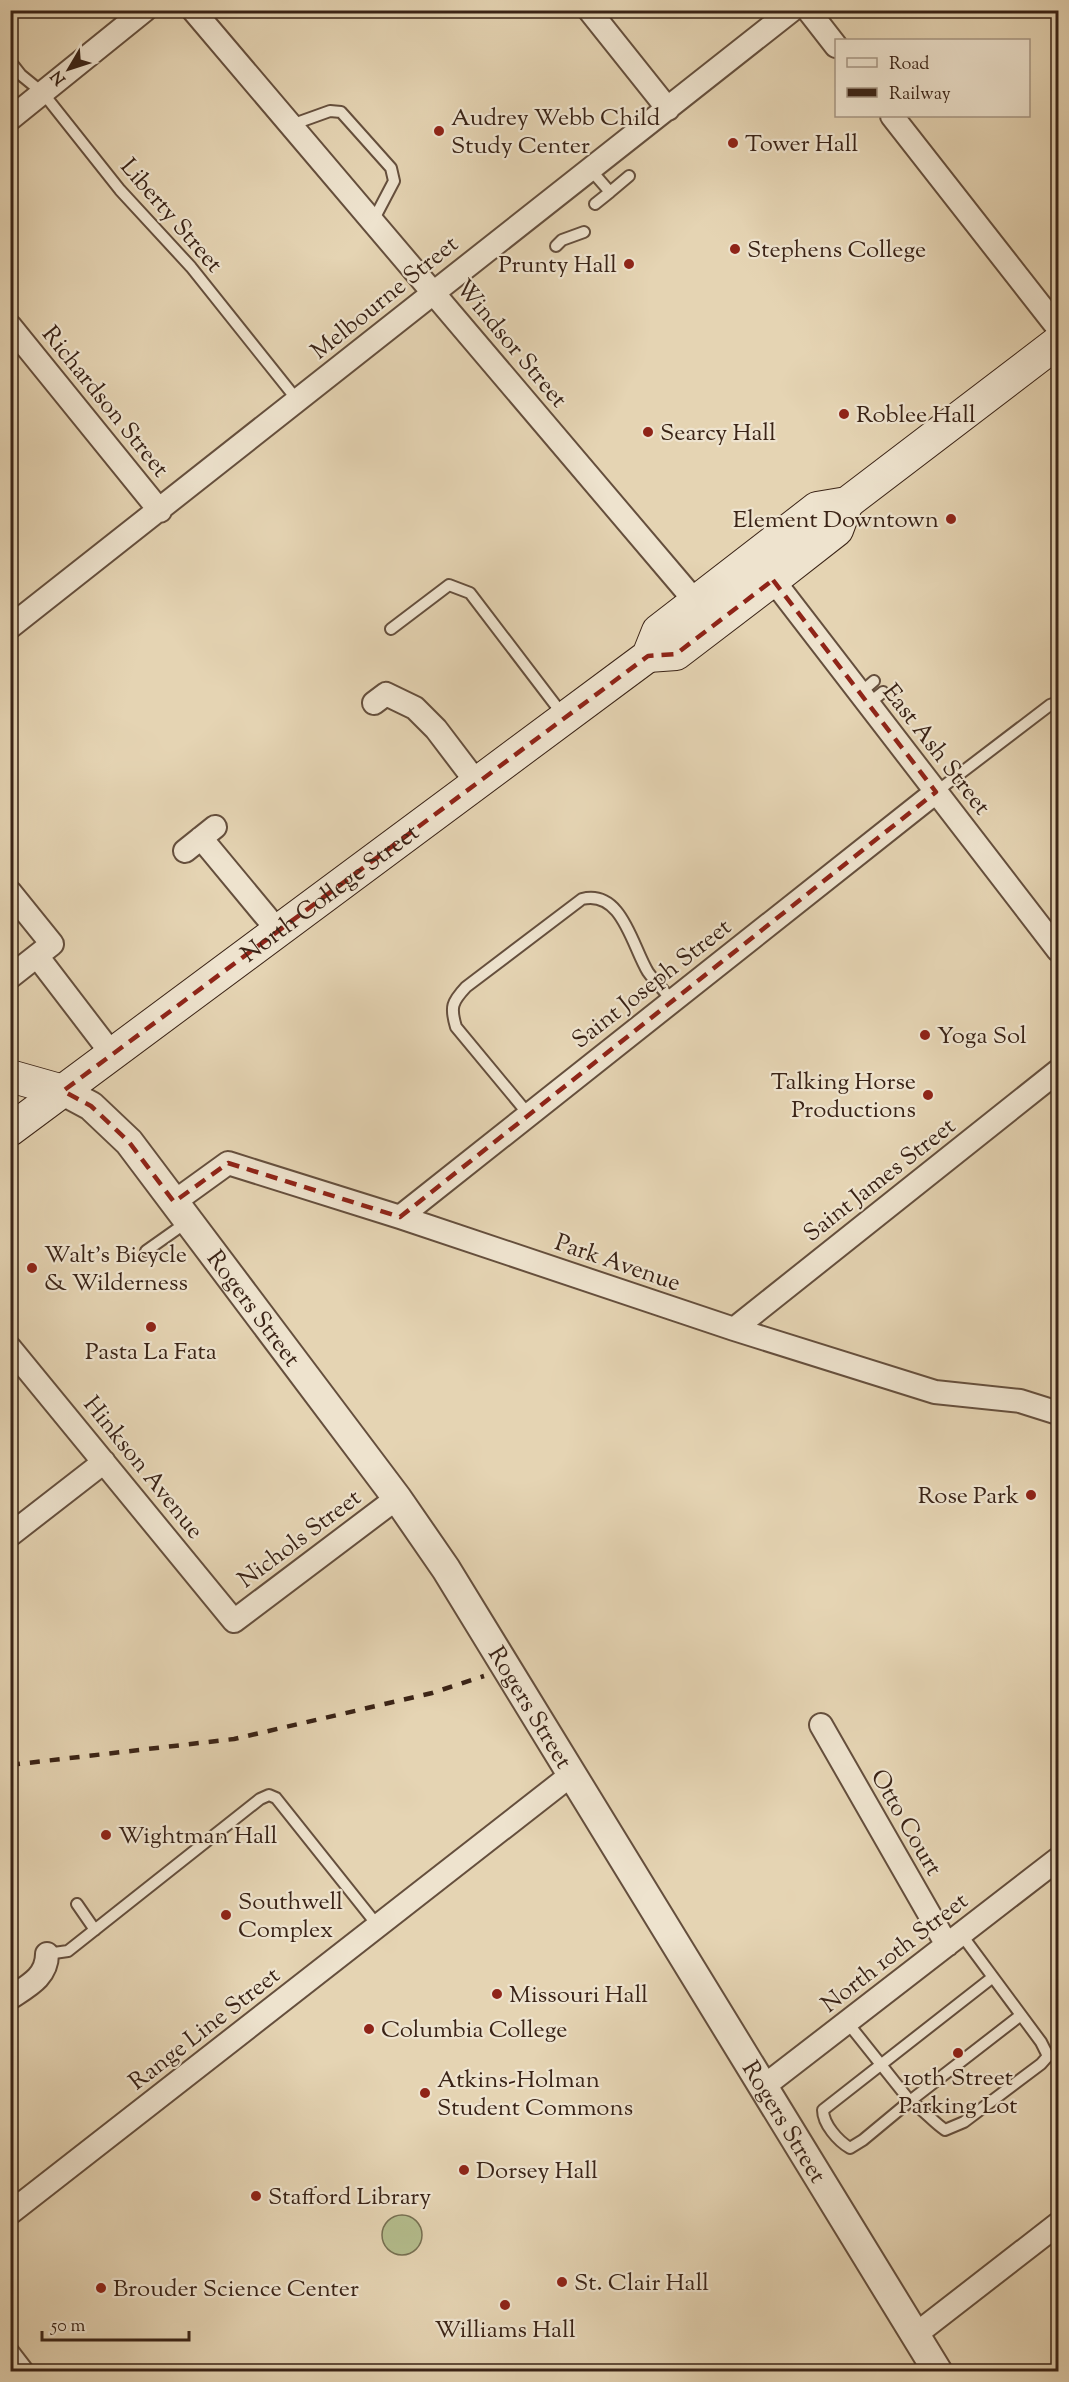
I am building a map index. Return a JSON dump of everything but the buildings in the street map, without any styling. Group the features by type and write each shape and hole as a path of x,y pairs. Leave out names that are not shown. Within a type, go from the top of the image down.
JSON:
{"main road":[{"name":"North College Street","path":"10,1130 648,656 658,631 817,508 847,503 1059,342"},
{"path":"648,656 676,654 837,530 847,503"},
{"path":"10,1076 63,1091"}],"street":[{"path":"10,119 146,10"},
{"name":"Windsor Street","path":"193,10 695,601"},
{"path":"589,10 668,109"},
{"name":"Melbourne Street","path":"12,623 160,511 433,292 792,10"},
{"path":"808,10 835,44"},
{"path":"893,117 1059,328"},
{"name":"Richardson Street","path":"10,326 160,511"},
{"name":"East Ash Street","path":"772,580 871,692 936,792 1059,950"},
{"path":"374,703 386,694 415,708 436,729 477,783"},
{"name":"Saint Joseph Street","path":"400,1217 936,792"},
{"path":"200,839 279,932"},
{"path":"10,892 52,944 10,977"},
{"path":"37,956 112,1054"},
{"name":"Saint James Street","path":"734,1329 1059,1071"},
{"name":"Rogers Street","path":"63,1091 91,1106 123,1136 397,1498 446,1569 938,2372"},
{"name":"Park Avenue","path":"181,1212 228,1163 400,1217 734,1329 935,1392 1020,1401 1059,1413"},
{"name":"Hinkson Avenue","path":"10,1348 234,1621"},
{"path":"10,1535 104,1462"},
{"name":"Nichols Street","path":"234,1621 397,1498"},
{"name":"Otto Court","path":"821,1725 954,1940"},
{"name":"Range Line Street","path":"10,2213 571,1775"},
{"name":"North 10th Street","path":"763,2087 1059,1859"},
{"path":"10,1998 39,1978 47,1966 47,1954"},
{"path":"915,2335 1059,2224"}],"lane":[{"name":"Liberty Street","path":"10,60 21,75 43,93 120,190 191,267 298,401"},
{"path":"291,125 336,110 345,114 391,168 395,177 373,221"},
{"path":"591,169 610,192"},
{"path":"595,204 629,176"},
{"path":"556,246 562,240 584,232"},
{"path":"391,628 449,585 470,593 565,718"},
{"path":"936,792 1050,705 1059,702"},
{"path":"529,1115 456,1027 452,1013 454,1000 466,987 582,899 592,896 614,907 648,972 672,1001"},
{"path":"146,1251 181,1212"},
{"path":"47,1954 68,1952 268,1795 276,1798 379,1927"},
{"path":"76,1904 95,1930"},
{"path":"847,2022 910,2101 945,2130 964,2122 1041,2064 1048,2056 1041,2042 993,1977 954,1940"},
{"path":"993,1977 823,2110 823,2117 834,2134 850,2148 863,2140 1022,2015"},
{"path":"10,2346 30,2372"}],"highlighted area":[{"path":"773,580 936,792 400,1217 228,1163 174,1202 129,1142 91,1106 63,1091 257,948 648,656 676,654"}],"green space":[{"path":"402,2215 416,2221 422,2235 416,2249 402,2255 388,2249 382,2235 388,2221"}],"railway":[{"path":"10,1765 234,1739 432,1693 484,1676"}],"place":[{"name":"Audrey Webb Child Study Center","path":"439,131"},
{"name":"Tower Hall","path":"733,143"},
{"name":"Stephens College","path":"735,249"},
{"name":"Prunty Hall","path":"629,264"},
{"name":"Roblee Hall","path":"844,414"},
{"name":"Searcy Hall","path":"648,432"},
{"name":"Element Downtown","path":"951,519"},
{"name":"Yoga Sol","path":"925,1035"},
{"name":"Talking Horse Productions","path":"928,1095"},
{"name":"Walt's Bicycle & Wilderness","path":"32,1268"},
{"name":"Pasta La Fata","path":"151,1327"},
{"name":"Rose Park","path":"1031,1495"},
{"name":"Wightman Hall","path":"106,1835"},
{"name":"Southwell Complex","path":"226,1915"},
{"name":"Missouri Hall","path":"497,1994"},
{"name":"Columbia College","path":"369,2029"},
{"name":"10th Street Parking Lot","path":"958,2053"},
{"name":"Atkins-Holman Student Commons","path":"425,2093"},
{"name":"Dorsey Hall","path":"464,2170"},
{"name":"Stafford Library","path":"256,2196"},
{"name":"St. Clair Hall","path":"562,2282"},
{"name":"Brouder Science Center","path":"101,2288"},
{"name":"Williams Hall","path":"505,2305"}]}
